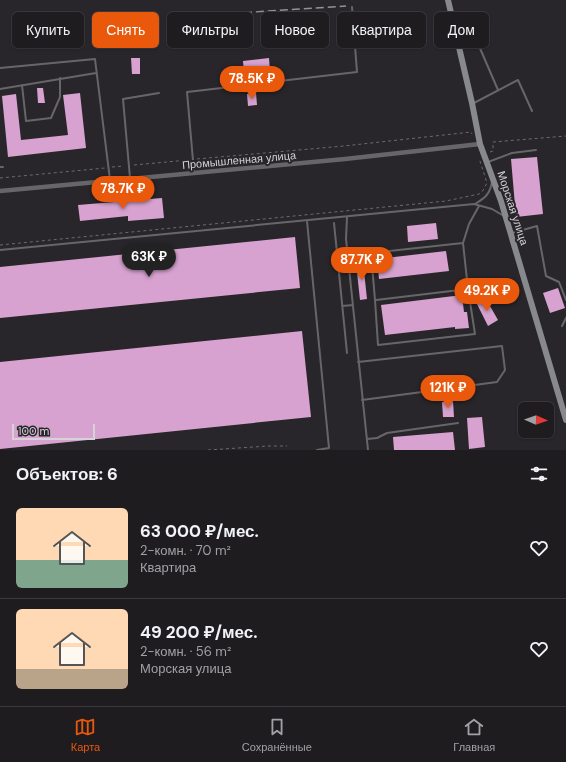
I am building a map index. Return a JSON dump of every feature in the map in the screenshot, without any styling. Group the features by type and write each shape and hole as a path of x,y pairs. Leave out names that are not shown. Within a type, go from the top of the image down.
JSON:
{"street":[{"name":"Морская улица","path":"448,0 480,144 511,233 566,420"},
{"name":"Промышленная улица","path":"0,191 110,180 194,174 480,144"}],"lane":[{"path":"194,174 187,92 357,72 352,7"},
{"path":"480,48 498,90"},
{"path":"0,68 95,59 110,180"},
{"path":"0,88 96,73"},
{"path":"22,85 26,121 51,118 60,97 60,78"},
{"path":"472,104 518,80 532,111"},
{"path":"130,179 123,99 159,93"},
{"path":"487,162 512,153 536,150"},
{"path":"0,250 474,204 486,198 491,189 493,178"},
{"path":"474,204 492,209 505,217"},
{"path":"463,243 371,253 376,300 378,345 475,334 463,243 469,224 479,206"},
{"path":"347,217 346,239 368,450"},
{"path":"307,221 329,449 317,450"},
{"path":"334,223 347,353"},
{"path":"511,233 537,226 546,276 559,282 566,300"},
{"path":"376,300 468,290"},
{"path":"342,306 352,305"},
{"path":"562,326 566,318"},
{"path":"358,362 502,346 505,370 497,382 362,400"},
{"path":"366,439 377,438 387,433 458,423"}],"path":[{"path":"0,178 344,146 470,132 473,134"},
{"path":"0,245 446,201 477,195 482,192 487,183 479,157 492,151 493,142 566,136"},
{"path":"208,450 287,446"}],"building":[{"path":"131,58 140,58 140,74 132,74"},
{"path":"269,58 270,71 244,73 243,61"},
{"path":"37,88 43,88 45,103 38,103"},
{"path":"80,93 86,148 8,157 2,96 16,94 21,140 68,135 63,95"},
{"path":"256,93 257,105 248,106 247,94"},
{"path":"537,157 543,214 516,217 511,159"},
{"path":"162,198 164,218 128,221 128,216 80,221 78,205"},
{"path":"436,223 438,239 408,242 407,226"},
{"path":"295,237 300,288 0,318 0,267"},
{"path":"446,251 449,271 379,279 377,259"},
{"path":"363,262 367,299 360,300 356,263"},
{"path":"558,288 565,308 550,313 543,293"},
{"path":"462,295 464,312 467,312 469,328 455,329 455,327 385,335 381,305"},
{"path":"486,299 498,320 488,326 477,304"},
{"path":"302,331 311,417 0,449 0,362"},
{"path":"453,401 454,417 443,417 442,402"},
{"path":"482,417 485,447 469,449 467,418"},
{"path":"453,432 455,450 394,450 393,437"}],"railway":[{"path":"253,12 346,6"}]}
